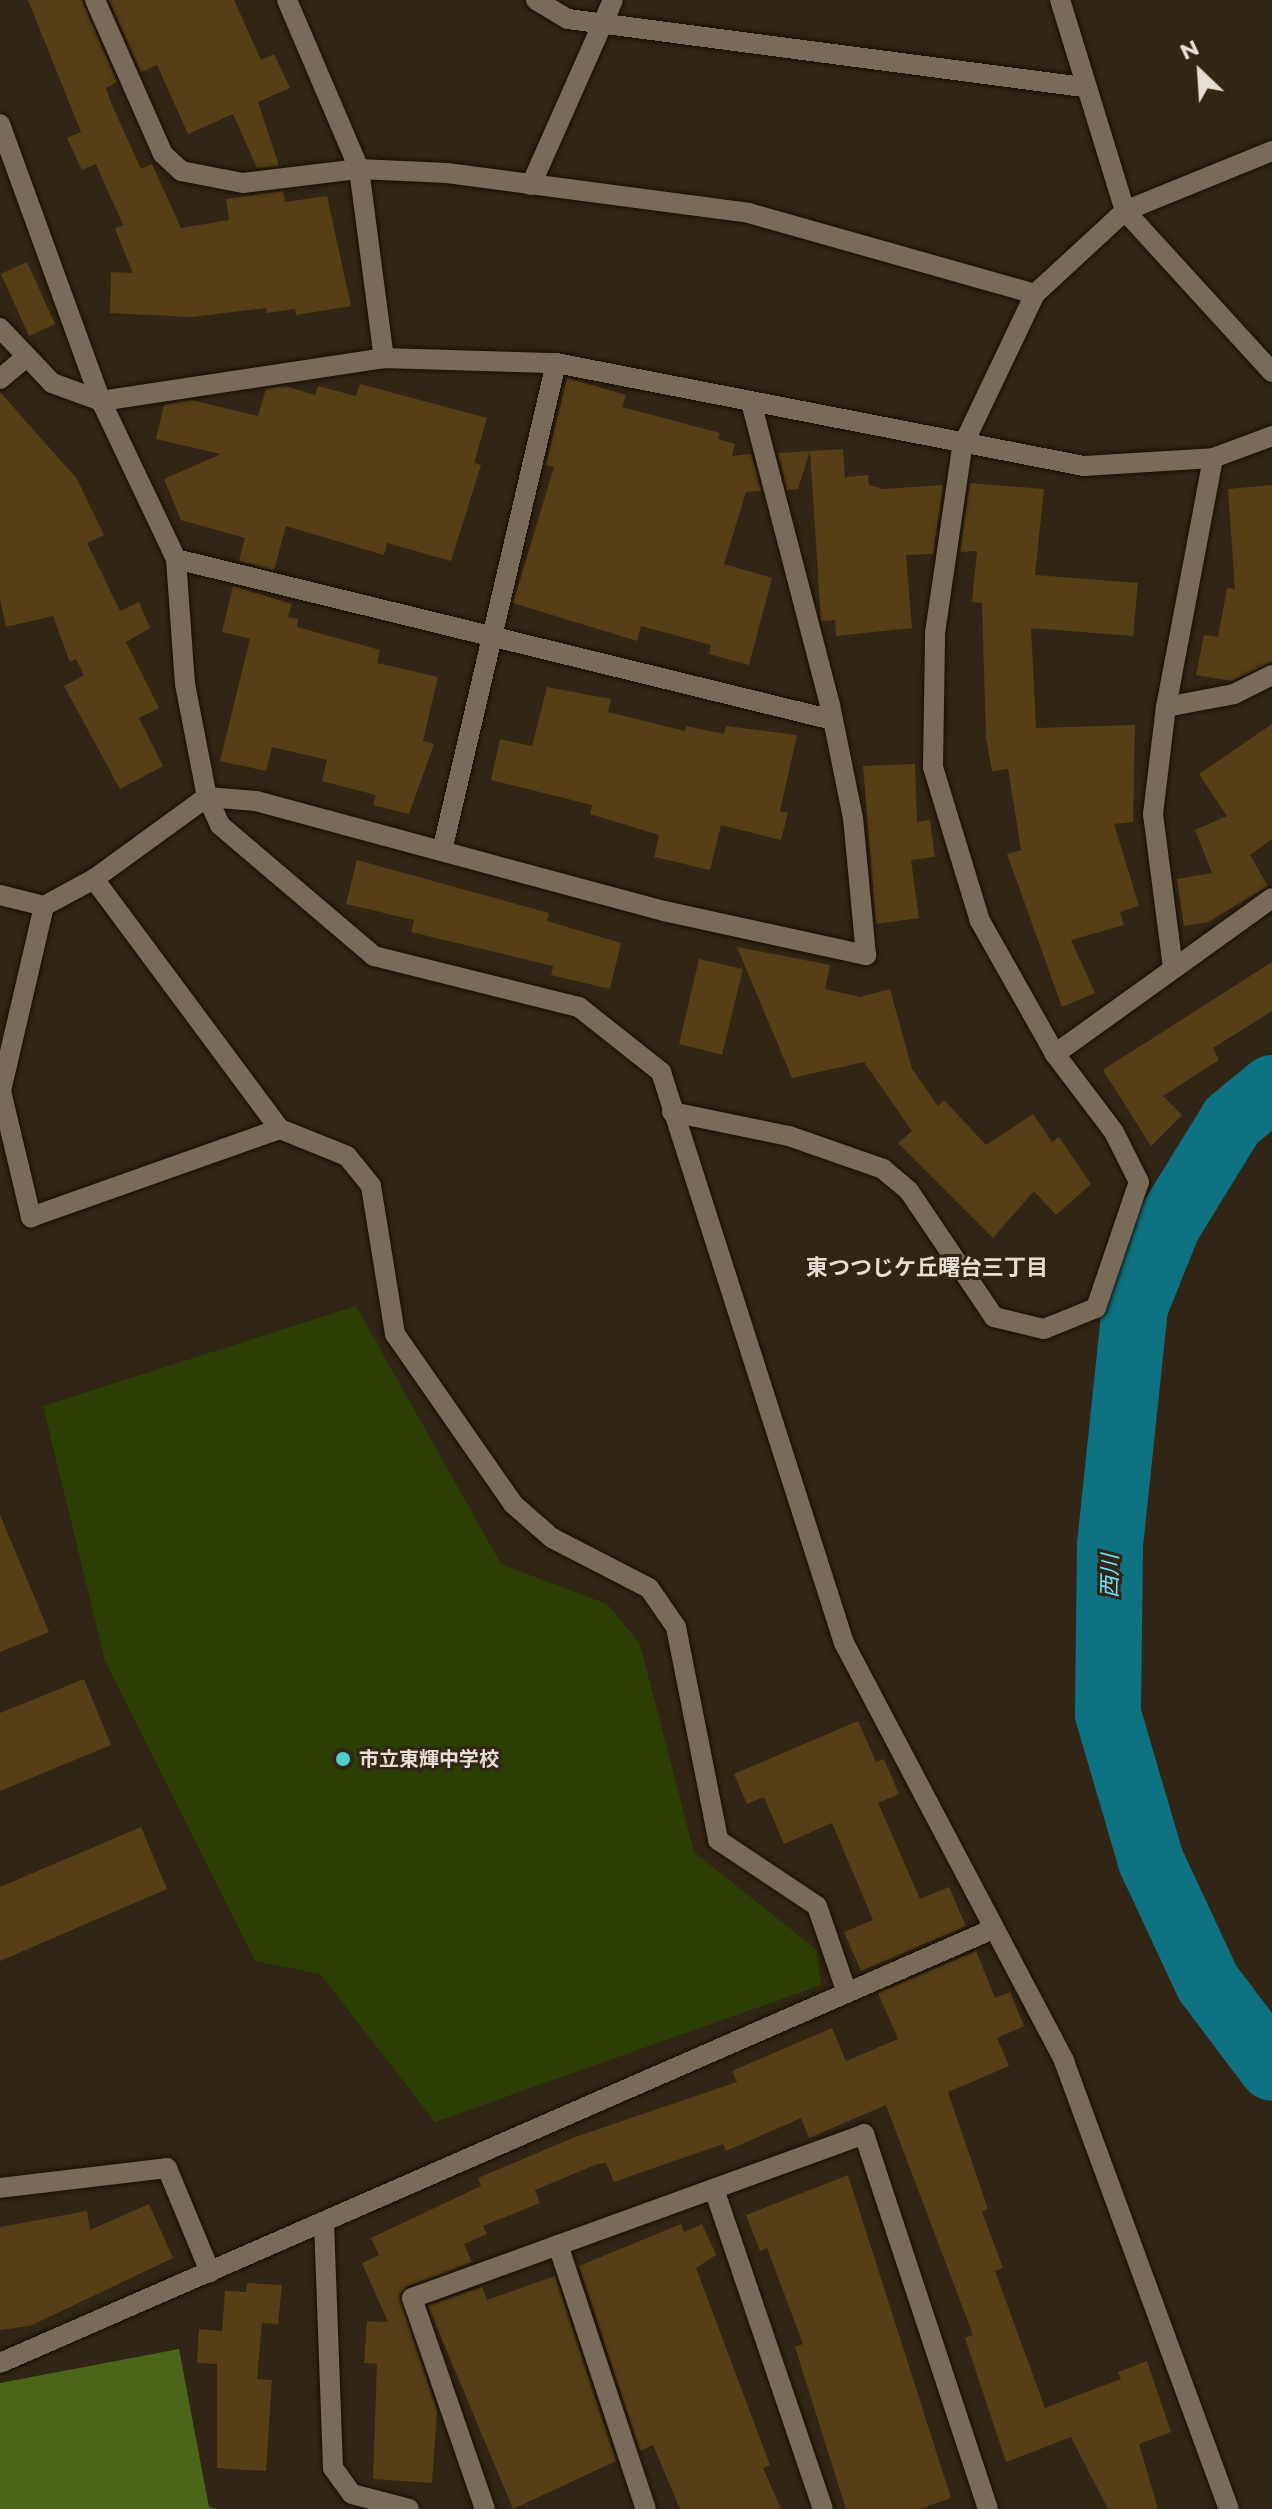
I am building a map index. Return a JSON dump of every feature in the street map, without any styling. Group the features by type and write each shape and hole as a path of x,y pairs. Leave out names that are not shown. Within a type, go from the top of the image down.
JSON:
{"street":[{"path":"95,0 163,154 181,171 243,183 359,169 531,185 749,213 1035,294"},
{"path":"287,0 359,169 384,358"},
{"path":"536,0 568,19 1083,87"},
{"path":"531,185 600,23 613,0"},
{"path":"1060,0 1083,87 1125,211 1272,372"},
{"path":"0,124 101,401 176,559 185,684 207,797 220,825 374,956 579,1007 661,1072 844,1643 1064,2061 1229,2509"},
{"path":"672,1112 789,1136 883,1169 909,1191 994,1317 1044,1329 1096,1308 1139,1182 1114,1132 1055,1054 980,921 933,767 935,633 962,447 1035,294 1125,211 1272,151"},
{"path":"0,328 52,383 101,401 384,358 556,363 962,447 1084,466 1213,458 1272,436"},
{"path":"0,379 27,356"},
{"path":"442,851 556,363"},
{"path":"0,895 44,906 94,879 207,797 256,801 664,911 866,955 853,818 833,720 751,402"},
{"path":"1173,968 1153,814 1166,707 1213,458"},
{"path":"176,559 491,641 833,720"},
{"path":"1166,707 1234,694 1272,675"},
{"path":"94,879 280,1129 347,1156 371,1186 395,1334 513,1504 552,1538 649,1588 676,1627 718,1840 817,1906 847,1993"},
{"path":"1055,1054 1272,898"},
{"path":"44,906 1,1091 31,1217 280,1129"},
{"path":"0,2363 993,1929"},
{"path":"485,2509 412,2298 864,2134 988,2509"},
{"path":"0,2188 167,2168 210,2272"},
{"path":"714,2189 823,2509"},
{"path":"324,2222 333,2468 352,2494 409,2509"},
{"path":"558,2245 646,2509"}],"green space":[{"name":"市立東輝中学校","path":"356,1306 501,1564 607,1604 640,1644 694,1852 817,1950 821,1985 435,2122 320,1974 255,1961 105,1661 43,1406"},
{"path":"179,2349 209,2507 218,2509 0,2509 0,2383"}],"building":[{"path":"28,0 82,0 117,82 106,88 112,105 141,169 152,164 181,228 229,220 226,199 283,191 285,202 327,196 351,306 296,315 295,309 267,313 266,308 191,317 110,313 111,272 133,273 115,229 123,225 96,164 82,170 67,138 81,132"},
{"path":"109,0 234,0 261,60 274,54 290,88 258,102 279,166 257,168 233,114 188,134 157,65 141,72"},
{"path":"27,262 55,324 29,336 1,274"},
{"path":"567,378 626,395 622,407 720,433 718,439 735,444 732,456 751,454 761,491 746,492 724,564 772,578 749,665 709,654 711,645 641,626 637,641 513,603 554,467 546,465"},
{"path":"360,384 487,418 474,463 481,465 451,561 387,543 384,555 286,526 274,570 239,561 245,538 181,520 164,479 221,454 156,439 164,405 191,400 258,416 266,389 285,386 315,395 318,386 356,396"},
{"path":"0,392 77,479 104,535 87,543 120,611 139,602 150,628 126,642 159,708 139,718 163,766 120,789 64,686 84,675 76,659 70,662 53,616 6,627 0,599"},
{"path":"843,449 845,477 868,475 869,485 883,489 943,485 933,554 906,555 912,628 836,636 835,620 821,621 810,451"},
{"path":"810,451 798,489 787,490 778,453"},
{"path":"970,483 1044,489 1035,575 1138,583 1133,636 1031,628 1036,728 1135,725 1133,822 1114,824 1139,906 1120,912 1124,925 1071,940 1095,993 1062,1007 1007,854 1021,850 1008,769 992,771 986,738 982,603 972,602 977,551 960,552"},
{"path":"1272,485 1272,662 1231,681 1196,675 1204,635 1218,637 1227,588 1235,589 1228,489"},
{"path":"233,586 292,604 288,617 298,619 297,627 380,650 377,663 438,677 423,741 434,744 409,814 373,805 376,795 322,781 327,760 272,747 266,771 220,761 250,639 222,632"},
{"path":"547,687 611,699 608,712 685,731 686,726 724,734 726,726 797,735 780,811 788,813 781,840 721,825 710,870 654,857 659,835 590,814 592,805 491,780 500,739 532,746"},
{"path":"1272,724 1272,839 1250,855 1268,886 1208,922 1184,926 1177,879 1212,873 1195,830 1227,816 1199,774"},
{"path":"915,764 917,822 930,820 935,857 911,860 919,918 876,924 863,766"},
{"path":"357,860 549,913 547,921 621,943 610,989 551,975 553,966 411,932 414,920 346,904"},
{"path":"737,947 830,965 825,989 860,997 890,989 912,1069 938,1106 944,1100 986,1145 1033,1114 1052,1142 1059,1137 1091,1184 1056,1215 1034,1191 993,1238 898,1143 912,1131 864,1062 792,1078"},
{"path":"699,959 743,969 722,1055 679,1044"},
{"path":"1272,962 1272,1011 1213,1048 1219,1060 1163,1096 1182,1115 1151,1146 1103,1070"},
{"path":"0,1515 49,1632 0,1652"},
{"path":"84,1679 111,1745 0,1791 0,1713"},
{"path":"858,1721 876,1762 884,1759 899,1794 878,1803 920,1899 949,1887 966,1926 861,1971 844,1932 873,1920 832,1823 784,1844 764,1797 747,1804 734,1774"},
{"path":"141,1827 167,1889 0,1961 0,1887"},
{"path":"976,1951 995,1998 1010,1992 1024,2026 997,2038 1009,2066 948,2092 988,2209 982,2212 1003,2268 995,2271 1045,2408 1121,2379 1118,2372 1147,2361 1171,2432 1139,2444 1158,2509 1108,2509 1071,2437 1006,2462 965,2338 973,2335 886,2105 809,2138 801,2118 726,2151 723,2144 614,2182 606,2163 597,2164 535,2190 540,2203 483,2226 487,2234 464,2244 472,2262 408,2286 399,2295 437,2411 432,2483 373,2479 377,2364 364,2363 367,2321 388,2322 362,2263 379,2255 371,2238 481,2186 478,2178 575,2137 737,2082 732,2071 832,2028 846,2061 898,2039 878,1993"},
{"path":"848,2175 951,2498 920,2509 846,2509 795,2347 803,2344 767,2248 760,2251 746,2215"},
{"path":"149,2204 173,2258 30,2326 0,2330 0,2227 87,2211 90,2230"},
{"path":"681,2224 684,2232 702,2224 716,2255 696,2268 770,2465 763,2468 781,2509 680,2509 653,2445 640,2451 579,2266"},
{"path":"555,2276 616,2461 513,2509 428,2306 482,2287 487,2300"},
{"path":"247,2283 282,2285 278,2324 262,2323 257,2379 272,2380 266,2471 217,2468 217,2364 197,2363 199,2329 222,2331 225,2291 246,2292"}],"waterway":[{"name":"西川","path":"1272,1088 1232,1121 1168,1225 1135,1307 1110,1545 1108,1714 1151,1861 1208,1983 1272,2068"}],"place":[{"name":"市立東輝中学校","path":"343,1759"}],"district":[{"name":"東つつじケ丘曙台三丁目","path":"927,1268"}]}
